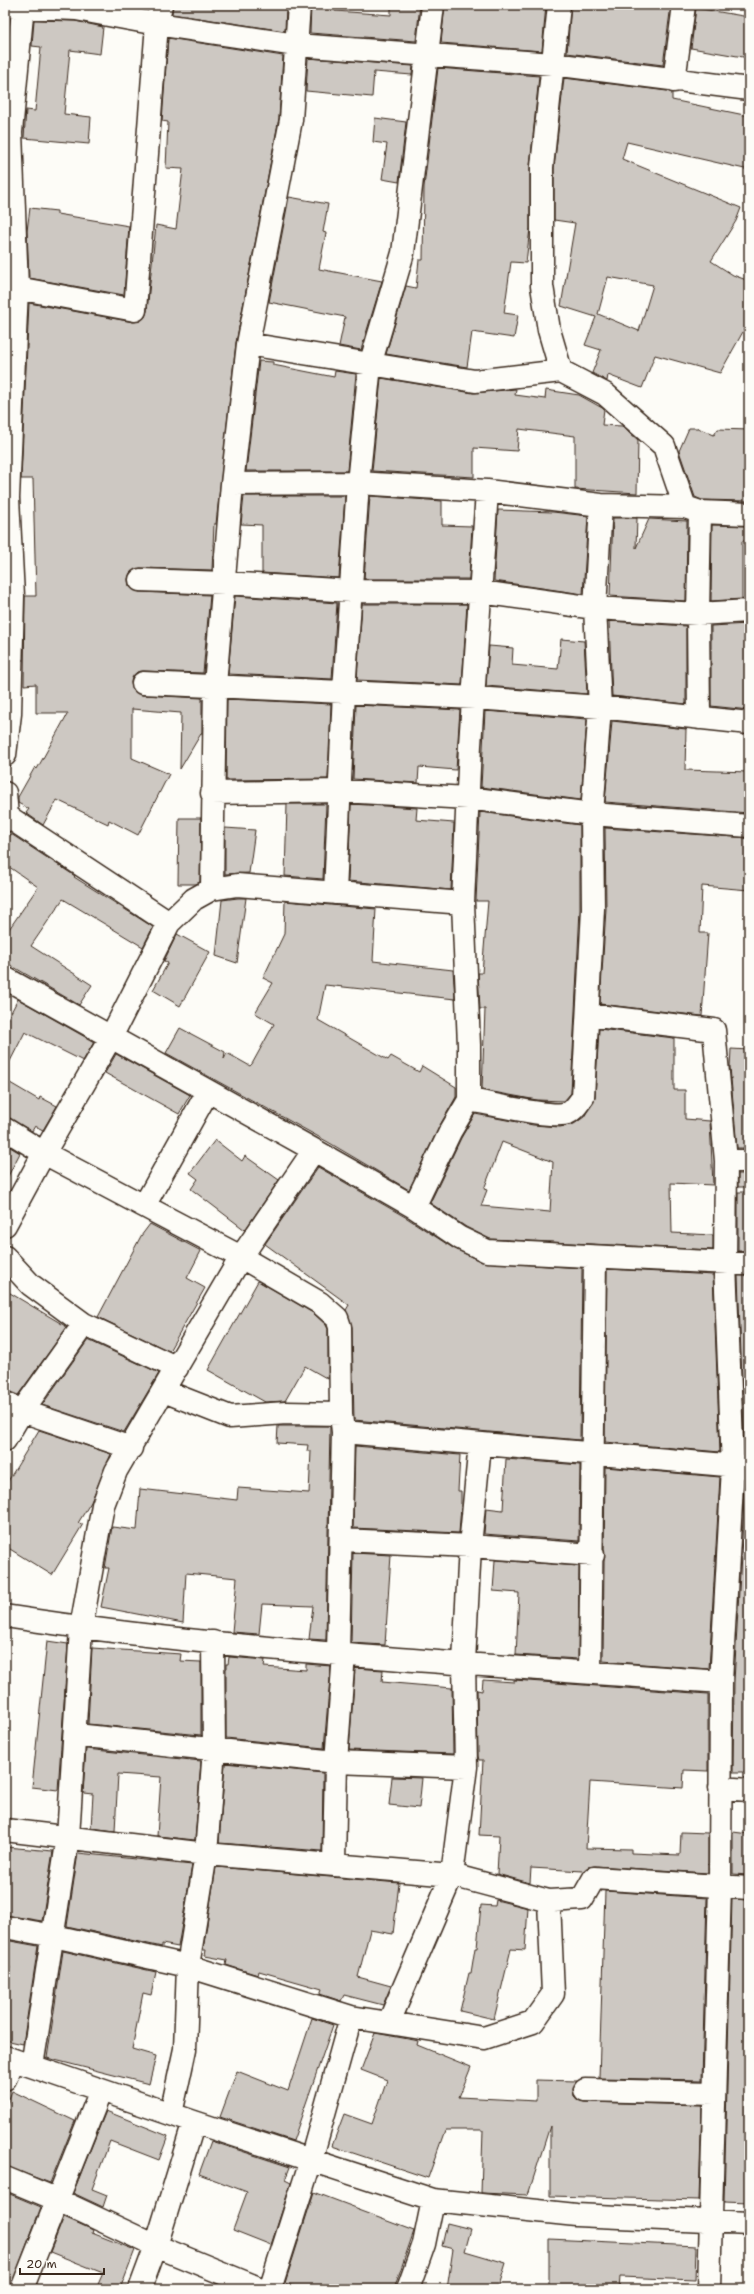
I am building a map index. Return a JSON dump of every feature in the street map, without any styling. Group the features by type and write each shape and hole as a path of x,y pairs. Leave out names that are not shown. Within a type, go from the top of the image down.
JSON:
{"street":[{"path":"212,888 212,793 215,685 225,583 232,484 248,344 291,120 300,5"},
{"path":"335,892 341,791 344,691 358,483 370,364 403,253 433,5"},
{"path":"559,5 542,167 542,286 549,330 561,371"},
{"path":"674,81 684,5"},
{"path":"5,755 8,714 9,596 6,498 11,288 9,188 11,93 17,6 159,15 296,45 553,64 674,81 749,89"},
{"path":"11,288 135,310 159,15"},
{"path":"248,344 475,381 561,371 605,394 664,446 693,510 698,614 699,718"},
{"path":"232,484 358,483 487,491 601,505 749,514"},
{"path":"414,1207 450,1132 469,1100 469,1045 463,903 487,491"},
{"path":"469,1100 553,1114 569,1113 577,1106 583,1097 589,1015 593,909 592,814 600,707 595,608 601,505"},
{"path":"140,580 225,583 351,591 481,592 595,608 698,614 749,611"},
{"path":"143,683 215,685 475,698 600,707 749,723"},
{"path":"212,793 341,791 468,798 592,814 749,826"},
{"path":"5,792 6,818 169,923"},
{"path":"5,1225 44,1153 111,1037 169,923 194,899 212,888 237,885 463,903"},
{"path":"5,978 314,1150 414,1207 460,1238 487,1251 595,1258 749,1264"},
{"path":"589,1015 714,1030 726,1161 724,1264 741,1467 721,1682 720,1885 709,2289"},
{"path":"144,1206 208,1090"},
{"path":"5,1129 44,1153 240,1257 320,1303 337,1318 340,1327 342,1540 341,1654 336,1762 334,1864"},
{"path":"314,1150 240,1257 131,1448 116,1471 104,1505 81,1628 76,1734 68,1837 54,1936 14,2065 101,2090 433,2200 576,2215 749,2223"},
{"path":"726,1161 749,1162"},
{"path":"5,1257 31,1285 84,1324 177,1368"},
{"path":"590,1672 593,1555 595,1258"},
{"path":"5,1440 13,1407 84,1324"},
{"path":"164,1391 230,1417 286,1413 480,1444 741,1467"},
{"path":"13,1407 131,1448"},
{"path":"389,2022 452,1876 466,1767 464,1662 470,1546 480,1444"},
{"path":"342,1540 470,1546 593,1555"},
{"path":"5,1616 81,1628 341,1654 721,1682"},
{"path":"171,2114 186,2049 188,1966 206,1854 214,1749 214,1642"},
{"path":"76,1734 336,1762 466,1767"},
{"path":"720,1788 749,1790"},
{"path":"5,1830 206,1854 334,1864 452,1876 549,1901 582,1899 594,1878 749,1888"},
{"path":"5,1927 54,1936 188,1966 351,2017 484,2038 533,2022 554,1994 549,1901"},
{"path":"270,2289 311,2160 351,2017"},
{"path":"22,2289 101,2090"},
{"path":"585,2090 714,2093"},
{"path":"140,2289 156,2246 194,2122"},
{"path":"5,2178 58,2200 156,2246 261,2289"},
{"path":"408,2289 424,2244 433,2200"}],"building":[{"path":"173,5 286,5 285,31 172,14"},
{"path":"311,5 335,5 335,11 391,15 391,5 420,5 416,41 310,33"},
{"path":"445,5 546,5 542,51 441,43"},
{"path":"571,5 671,5 663,65 567,53"},
{"path":"696,8 749,17 749,58 691,48"},
{"path":"34,20 75,21 103,27 100,54 70,50 64,114 91,117 89,144 24,138 26,110 35,111 41,47 32,46"},
{"path":"168,38 283,56 279,118 236,343 216,524 214,524 212,570 140,568 130,573 128,579 129,586 139,592 210,595 203,673 143,671 137,672 131,682 132,689 142,695 202,698 202,732 180,769 181,713 132,709 132,758 169,774 138,835 109,820 108,824 57,800 43,825 26,813 29,809 18,803 18,797 35,767 37,769 68,713 36,713 36,684 24,685 25,596 36,596 33,479 21,479 29,303 133,322 140,321 145,317 147,311 156,225 176,229 183,169 166,168 168,122 162,121"},
{"path":"308,58 413,66 412,75 374,72 372,97 306,91"},
{"path":"438,68 539,76 530,166 530,228 526,263 511,262 504,313 518,315 514,338 472,332 467,367 386,354 406,286 416,288 419,260 423,260 424,187"},
{"path":"564,78 667,91 672,93 672,100 749,116 749,170 627,142 622,159 741,208 736,221 711,261 733,275 749,281 749,321 720,373 655,355 642,388 608,375 607,381 592,373 601,350 585,345 596,317 561,306 575,223 554,220 554,168","holes":["608,277 653,285 639,331 598,314"]},
{"path":"375,118 406,122 399,182 382,179 387,144 373,142"},
{"path":"289,197 328,204 323,232 326,233 319,269 382,281 361,350 339,346 345,317 269,302"},
{"path":"30,208 57,211 57,214 129,226 124,295 29,278 27,231"},
{"path":"259,361 273,362 273,365 334,377 335,371 356,374 347,471 246,471"},
{"path":"381,378 473,393 516,389 515,395 545,399 546,390 579,395 604,409 602,425 622,426 638,440 637,493 575,489 575,436 519,429 517,451 474,448 474,477 372,471"},
{"path":"689,428 698,428 714,435 718,429 749,430 749,501 702,500 695,497 679,451"},
{"path":"244,496 345,496 339,578 262,573 262,525 241,524"},
{"path":"370,496 442,501 442,525 472,526 469,579 364,579"},
{"path":"498,510 553,512 588,516 583,594 494,581"},
{"path":"613,518 637,518 636,548 649,519 687,521 686,601 610,596"},
{"path":"712,525 749,526 749,541 742,541 742,599 711,601"},
{"path":"235,596 337,603 332,679 228,674"},
{"path":"362,604 467,604 462,685 357,680"},
{"path":"609,621 686,626 686,704 612,696"},
{"path":"749,624 749,710 711,706 711,626"},
{"path":"561,639 584,641 587,694 486,686 489,646 513,648 512,665 558,669"},
{"path":"227,699 331,704 328,779 226,780"},
{"path":"356,705 460,710 456,770 419,767 418,783 353,779"},
{"path":"485,711 587,719 581,800 481,787"},
{"path":"612,721 686,729 685,770 749,772 749,813 605,802"},
{"path":"287,804 326,804 323,879 285,876"},
{"path":"351,804 417,808 416,820 454,823 451,890 348,881"},
{"path":"480,812 580,825 580,909 571,1093 564,1101 537,1100 482,1090 485,1009 480,1009 478,973 482,973 488,901 476,901"},
{"path":"179,818 201,818 200,882 196,884 178,884"},
{"path":"225,828 255,830 249,873 225,874"},
{"path":"605,828 749,838 749,890 702,886 700,933 708,933 702,1016 600,1004 606,909"},
{"path":"11,834 75,876 74,877 153,927 143,947 63,899 31,946 92,985 79,1005 5,962 5,935 38,887 5,864 5,843"},
{"path":"246,898 237,963 216,956 222,900"},
{"path":"285,901 376,909 373,961 453,970 455,999 325,985 318,1020 388,1060 391,1056 419,1072 422,1066 456,1087 456,1097 439,1127 409,1190 328,1142 166,1053 180,1028 225,1052 224,1059 227,1053 250,1066 252,1064 274,1024 255,1013 273,983 263,978 284,934"},
{"path":"177,934 210,952 180,1006 153,990 168,963 164,961"},
{"path":"18,999 94,1042 83,1061 25,1032 5,1071 5,1024"},
{"path":"599,1029 674,1038 674,1090 685,1090 685,1119 710,1121 713,1185 671,1183 672,1233 713,1235 713,1250 490,1239 466,1227 430,1203 461,1138 475,1114 533,1125 560,1127 574,1124 584,1117 595,1098","holes":["502,1142 553,1162 550,1212 481,1206 487,1190 484,1189"]},
{"path":"731,1049 749,1050 749,1148 737,1148 730,1067"},
{"path":"116,1054 190,1095 179,1114 105,1073"},
{"path":"5,1080 39,1100 40,1097 57,1106 43,1130 35,1126 32,1131 5,1117"},
{"path":"215,1140 242,1161 245,1156 279,1180 245,1230 191,1189 198,1179 190,1173"},
{"path":"5,1144 20,1153 5,1182"},
{"path":"318,1167 407,1218 453,1248 482,1262 582,1268 580,1440 354,1420 352,1327 346,1310 349,1305 265,1244"},
{"path":"738,1174 749,1174 749,1187 738,1187"},
{"path":"738,1192 749,1192 749,1251 738,1251"},
{"path":"150,1224 201,1251 187,1278 205,1288 169,1351 98,1317 141,1236"},
{"path":"607,1269 713,1275 720,1452 605,1442"},
{"path":"738,1276 749,1276 749,1434 744,1433"},
{"path":"258,1281 313,1313 326,1325 328,1329 328,1379 305,1366 285,1401 265,1402 208,1370"},
{"path":"5,1290 67,1327 18,1395 5,1390"},
{"path":"88,1340 159,1373 124,1432 42,1405"},
{"path":"278,1426 330,1426 326,1640 309,1639 313,1606 262,1604 259,1634 232,1632 237,1578 186,1573 183,1623 101,1607 109,1568 105,1568 112,1527 137,1530 140,1489 237,1500 238,1488 309,1493 311,1451 307,1451 308,1445 277,1443"},
{"path":"39,1430 111,1454 91,1502 78,1523 83,1524 52,1575 5,1546 5,1486"},
{"path":"355,1446 460,1455 458,1491 461,1491 461,1506 459,1533 353,1528"},
{"path":"506,1459 580,1465 579,1541 484,1534 486,1508 503,1510"},
{"path":"605,1467 720,1477 709,1669 603,1661"},
{"path":"745,1482 749,1482 749,1772 733,1772 734,1682"},
{"path":"353,1553 391,1555 385,1645 351,1643"},
{"path":"495,1560 579,1566 578,1659 516,1655 519,1593 493,1591"},
{"path":"47,1641 68,1644 58,1790 32,1787"},
{"path":"92,1648 181,1654 180,1661 201,1662 201,1735 88,1724"},
{"path":"229,1657 265,1660 264,1667 306,1670 306,1664 331,1666 324,1748 226,1738 226,1664 228,1664"},
{"path":"355,1668 383,1670 382,1682 452,1688 453,1754 349,1750"},
{"path":"483,1680 514,1682 514,1680 708,1694 708,1771 684,1770 683,1788 590,1782 586,1848 631,1849 631,1853 680,1855 681,1832 708,1833 708,1873 595,1866 588,1867 583,1871 531,1868 530,1883 497,1874 499,1836 479,1835 483,1760 479,1760 478,1756 477,1690 482,1691"},
{"path":"86,1749 201,1761 195,1840 157,1836 161,1777 118,1774 115,1831 91,1828 93,1794 83,1793"},
{"path":"225,1763 323,1773 322,1851 219,1843"},
{"path":"392,1777 422,1778 419,1808 389,1805"},
{"path":"733,1832 749,1834 749,1875 733,1874"},
{"path":"5,1847 53,1851 42,1921 5,1915"},
{"path":"78,1853 192,1865 178,1947 162,1944 162,1947 67,1926"},
{"path":"216,1867 399,1883 393,1934 370,1930 358,1977 391,1986 383,2005 344,1995 341,2001 320,1994 322,1989 259,1971 258,1975 226,1965 227,1960 205,1956 206,1950 203,1950"},
{"path":"605,1891 707,1898 702,2080 599,2078"},
{"path":"732,1899 749,1900 749,2202 724,2201"},
{"path":"496,1900 528,1908 525,1950 511,1949 494,2019 460,2011 469,1973 471,1973 475,1948 477,1948 481,1905 495,1906"},
{"path":"5,1940 38,1946 23,2044 5,2040 5,1989 10,1967 5,1966"},
{"path":"63,1951 156,1972 151,1995 143,1993 132,2049 156,2056 149,2084 47,2058"},
{"path":"312,2018 333,2025 293,2141 220,2117 237,2071 288,2091"},
{"path":"375,2033 418,2041 417,2045 471,2067 459,2097 536,2101 536,2080 577,2081 573,2089 574,2096 578,2100 584,2102 702,2105 699,2200 550,2196 550,2126 528,2195 481,2193 483,2130 445,2130 428,2178 332,2146 344,2114 372,2124 387,2080 361,2070"},
{"path":"12,2091 75,2121 50,2183 5,2166 5,2109"},
{"path":"106,2111 168,2136 159,2160 110,2141 92,2189 107,2195 103,2207 73,2193"},
{"path":"211,2141 290,2167 285,2180 291,2183 271,2245 233,2230 247,2192 199,2174"},
{"path":"5,2192 41,2207 10,2289 5,2289"},
{"path":"314,2192 414,2231 394,2289 301,2289 285,2283"},
{"path":"64,2217 93,2230 92,2233 135,2250 120,2289 96,2289 103,2273 50,2252"},
{"path":"447,2223 471,2229 465,2251 506,2263 498,2289 447,2289 453,2249 442,2246"},
{"path":"549,2239 696,2246 695,2280 620,2277 619,2289 549,2289"}]}
